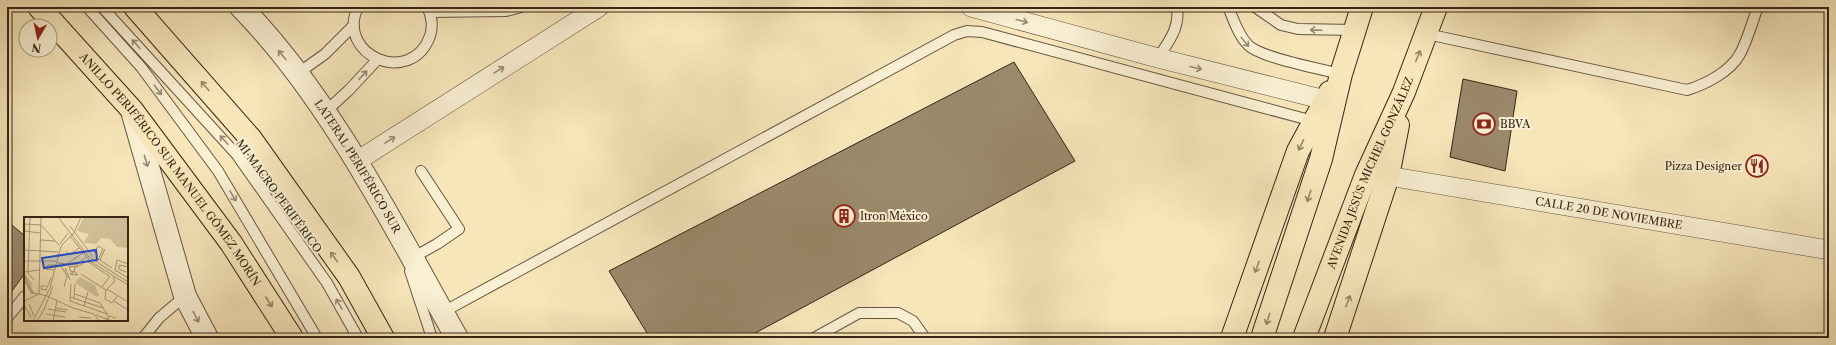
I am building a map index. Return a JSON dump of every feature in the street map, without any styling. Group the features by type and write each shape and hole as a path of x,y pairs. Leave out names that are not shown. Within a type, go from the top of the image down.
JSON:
{"main road":[{"name":"ANILLO PERIFÉRICO SUR MANUEL GÓMEZ MORÍN","path":"39,7 132,110 231,243 292,338"},
{"path":"135,7 251,139 349,278 383,338"},
{"path":"1262,338 1322,159 1340,74 1362,7"},
{"name":"AVENIDA JESÚS MICHEL GONZÁLEZ","path":"1304,338 1366,175 1404,92 1436,7"},
{"path":"1232,338 1298,151 1340,74"},
{"path":"1335,338 1388,176 1404,92"}],"street":[{"name":"LATERAL PERIFÉRICO SUR","path":"241,7 297,74 357,161 457,338"},
{"path":"357,161 599,7"},
{"path":"971,7 1158,58 1325,100"},
{"path":"132,110 185,296 207,338"},
{"name":"CALLE 20 DE NOVIEMBRE","path":"1388,176 1829,250"}],"lane":[{"path":"87,7 141,67 218,171 317,338"},
{"name":"MI MACRO PERIFÉRICO","path":"102,7 237,155 327,283 358,338"},
{"path":"357,7 354,25 361,47 377,60 396,64 417,56 427,45 432,30 429,10 506,11 521,7"},
{"path":"1158,58 1175,31 1178,17 1177,7"},
{"path":"1228,7 1240,35 1249,47 1296,64 1340,74"},
{"path":"1255,7 1281,25 1298,29 1355,30"},
{"path":"1427,34 1687,90 1704,84 1731,65 1740,54 1758,7"},
{"path":"297,74 326,54 354,25"},
{"path":"443,312 954,35 966,31 982,32 1313,121"},
{"path":"324,113 349,90 377,60"},
{"path":"412,258 437,244 459,229 420,171"},
{"path":"397,233 432,338"},
{"path":"143,338 159,318 185,296"},
{"path":"7,318 24,297"},
{"path":"814,338 858,313 898,313 914,321 925,338"}],"building":[{"name":"Itron México","path":"1014,62 1075,161 746,338 650,338 609,271"},
{"name":"BBVA","path":"1463,79 1517,91 1505,171 1450,157"},
{"path":"7,221 24,235 24,274 7,298"}],"place":[{"name":"BBVA","path":"1484,124"},
{"name":"Pizza Designer","path":"1757,166"},
{"name":"Itron México","path":"844,216"}]}
